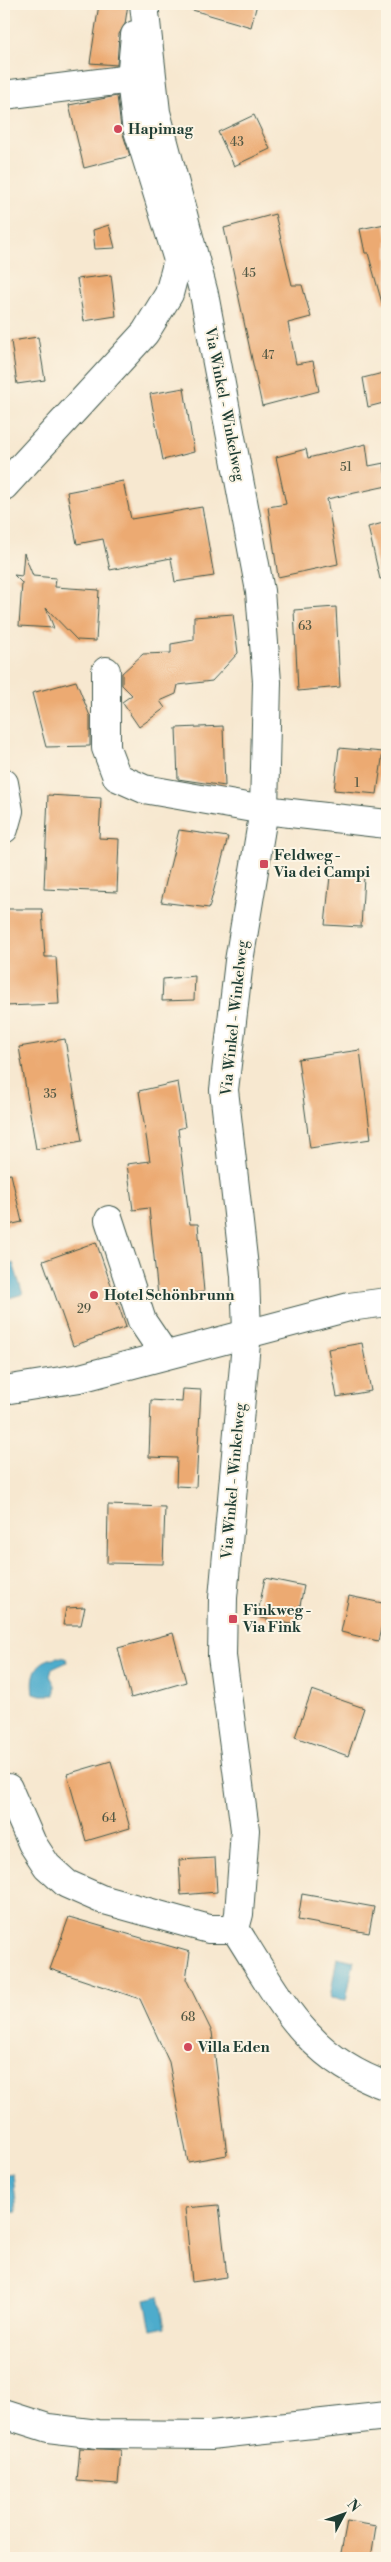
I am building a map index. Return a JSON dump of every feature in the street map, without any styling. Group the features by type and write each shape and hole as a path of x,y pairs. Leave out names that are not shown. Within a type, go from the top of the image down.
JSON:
{"street":[{"path":"4,486 146,333 169,294 178,260 136,124 132,79 136,24 143,4"},
{"name":"Via Winkel - Winkelweg","path":"143,4 156,112 204,294 260,591 267,682 264,810 239,961 224,1090 245,1276 246,1332 222,1613 222,1656 245,1830 239,1914 235,1929"},
{"path":"4,95 132,79"},
{"path":"106,671 106,748 117,777 144,789 264,810 387,824"},
{"path":"4,783 9,811 4,829"},
{"path":"109,1220 142,1321 165,1355"},
{"path":"4,1390 80,1378 246,1332 349,1307 387,1302"},
{"path":"5,1785 32,1843 47,1866 68,1884 101,1899 209,1929 235,1929 294,2022 332,2059 387,2086"},
{"path":"4,2414 48,2428 98,2434 211,2435 387,2416"}],"water":[{"path":"13,1263 23,1294 9,1298 4,1282 4,1266"},
{"path":"58,1657 66,1658 67,1662 52,1669 50,1676 55,1685 55,1695 34,1693 33,1686 37,1668 45,1661"},
{"path":"337,1957 354,1961 346,2000 330,1998"},
{"path":"13,2174 17,2212 4,2213 4,2175"},
{"path":"159,2296 165,2327 151,2330 145,2299"}],"building":[{"path":"99,4 128,4 125,24 119,34 117,65 90,63"},
{"path":"190,4 257,4 251,27 189,9"},
{"path":"117,96 121,128 130,156 84,168 69,105"},
{"path":"254,115 270,149 234,166 218,132"},
{"path":"275,214 292,285 302,285 311,317 288,323 296,364 313,361 319,391 262,406 224,228"},
{"path":"385,224 387,238 387,302 382,303 368,253 365,253 360,229"},
{"path":"109,225 115,248 95,249 93,230"},
{"path":"111,275 116,316 84,321 77,279"},
{"path":"38,337 45,380 17,384 11,341"},
{"path":"387,372 387,402 368,407 363,378"},
{"path":"184,388 194,452 163,460 150,394"},
{"path":"366,444 369,466 384,463 387,486 327,499 338,564 278,577 268,507 286,504 276,457 306,449 308,458"},
{"path":"123,481 131,519 202,507 214,576 175,582 171,558 110,570 103,539 77,544 67,492"},
{"path":"387,522 387,578 380,579 368,527"},
{"path":"24,553 33,576 56,578 55,587 99,590 96,641 77,640 46,608 54,628 19,626 22,583 14,575 22,576"},
{"path":"336,607 340,687 298,691 294,610"},
{"path":"233,614 238,653 212,681 178,685 176,694 160,701 165,708 139,727 122,702 132,695 122,685 122,673 143,654 171,653 171,644 194,640 194,617"},
{"path":"76,681 90,716 90,746 46,747 32,693"},
{"path":"223,726 225,786 178,779 176,728"},
{"path":"339,748 383,752 377,794 334,790"},
{"path":"48,795 101,798 99,838 119,839 117,892 44,889"},
{"path":"179,830 228,837 209,908 161,902"},
{"path":"330,876 364,877 361,927 325,925"},
{"path":"4,909 42,909 45,957 56,957 59,1004 4,1006"},
{"path":"195,976 194,1000 162,1001 163,979"},
{"path":"65,1039 82,1141 36,1149 19,1047"},
{"path":"360,1050 371,1139 310,1148 298,1059"},
{"path":"178,1082 185,1127 178,1129 190,1224 198,1224 204,1292 158,1296 149,1208 133,1210 127,1164 150,1161 139,1091"},
{"path":"11,1174 22,1222 4,1226 4,1175"},
{"path":"96,1242 126,1327 73,1346 43,1261"},
{"path":"362,1343 371,1391 337,1397 328,1349"},
{"path":"183,1389 201,1390 196,1487 176,1486 177,1458 149,1457 151,1400 182,1402"},
{"path":"108,1505 165,1507 163,1564 107,1563"},
{"path":"265,1578 304,1586 296,1625 257,1617"},
{"path":"349,1596 387,1604 378,1641 341,1632"},
{"path":"85,1607 81,1625 63,1625 66,1608"},
{"path":"173,1633 186,1682 131,1698 118,1648"},
{"path":"312,1690 364,1708 348,1756 295,1737"},
{"path":"111,1761 130,1828 86,1841 67,1774"},
{"path":"215,1858 217,1892 181,1895 179,1860"},
{"path":"302,1894 374,1907 369,1933 298,1920"},
{"name":"Villa Eden","path":"69,1917 190,1952 186,1979 212,2032 227,2155 188,2162 169,2062 140,1999 50,1969"},
{"path":"219,2205 227,2277 192,2282 185,2208"},
{"path":"80,2448 121,2450 118,2484 77,2481"},
{"path":"347,2521 376,2526 371,2558 340,2558"}],"place":[{"name":"Hapimag","path":"118,129"},
{"name":"Feldweg - Via dei Campi","path":"264,864"},
{"name":"Hotel Schönbrunn","path":"94,1295"},
{"name":"Finkweg - Via Fink","path":"233,1619"},
{"name":"Villa Eden","path":"188,2047"}]}
